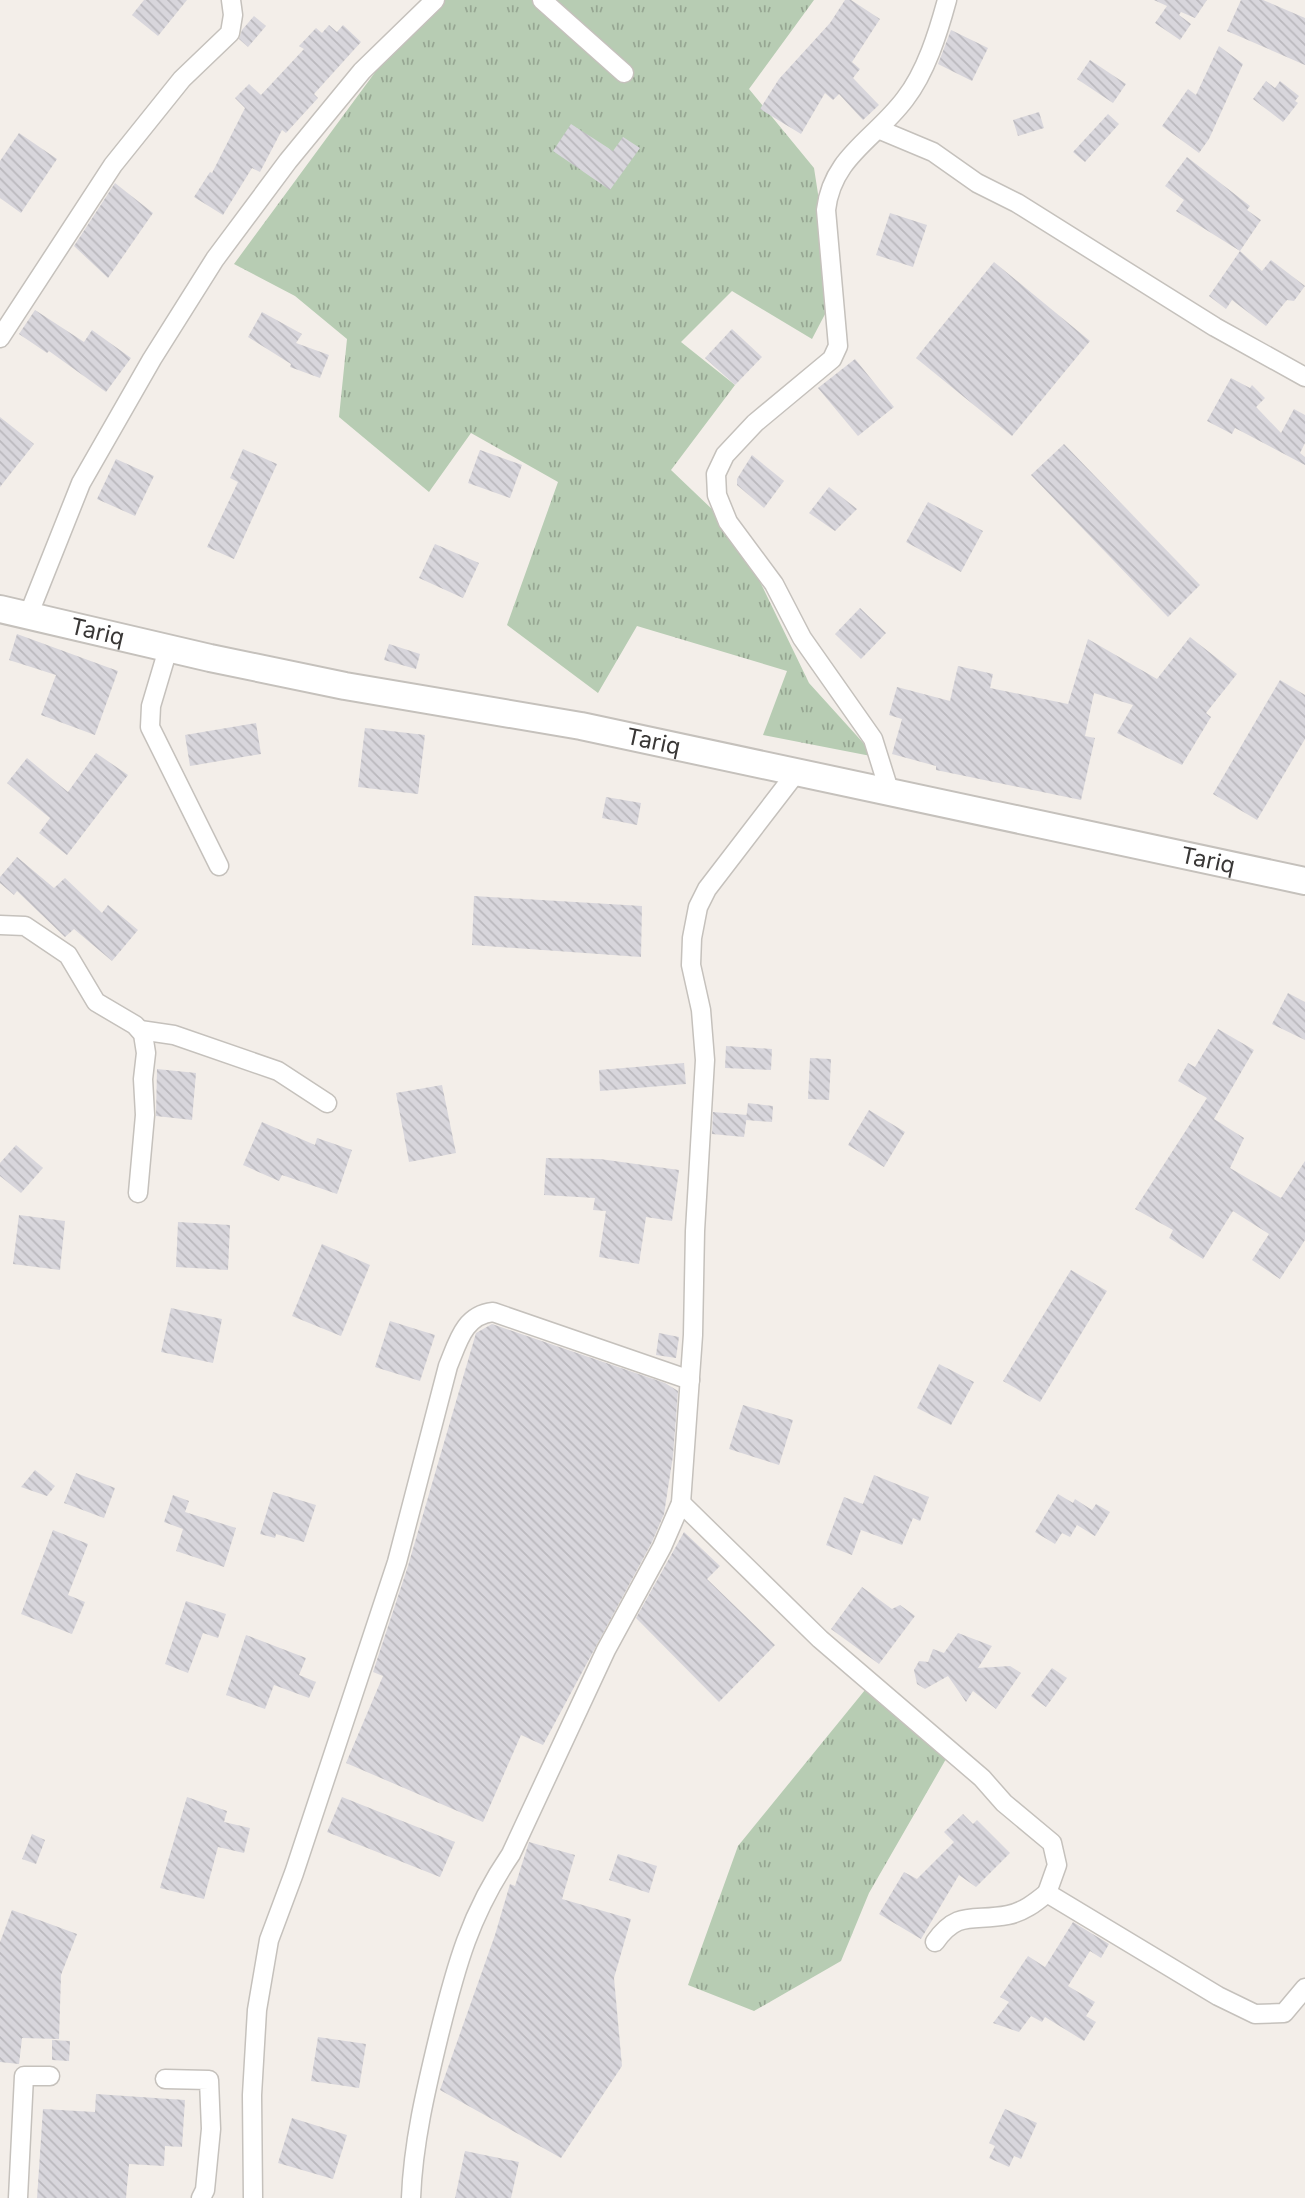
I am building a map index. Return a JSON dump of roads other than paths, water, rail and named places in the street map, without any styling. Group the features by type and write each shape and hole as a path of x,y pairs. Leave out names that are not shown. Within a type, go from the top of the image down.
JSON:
{"main road":[{"name":"Tariq","path":"0,609 168,649 345,686 581,726 1305,881"}],"street":[{"path":"0,338 113,165 182,79 230,33 233,15 231,0"},
{"path":"28,616 81,483 152,359 215,259 288,161 362,71 435,0"},
{"path":"542,0 624,73"},
{"path":"888,790 873,739 802,638 774,584 728,522 717,495 716,474 725,455 755,423 832,359 838,346 826,210 828,189 841,166 906,98 922,69 947,0"},
{"path":"878,129 933,152 977,183 1017,202 1215,327 1305,377"},
{"path":"168,649 151,706 150,727 219,866"},
{"path":"411,2198 426,2086 465,1936 495,1876 510,1854 606,1650 662,1547 681,1503 690,1380 705,1060 704,1034 691,965 692,938 698,907 707,889 796,773"},
{"path":"0,925 25,926 68,955 96,1002 140,1030 186,1039 266,1066 327,1103"},
{"path":"138,1193 146,1053 145,1040 140,1030"},
{"path":"253,2198 252,2095 257,2010 269,1940 393,1576 448,1366 458,1341 478,1314 493,1312 690,1380"},
{"path":"681,1503 820,1639 982,1778 1003,1803 1052,1843 1057,1865 1047,1894 1031,1906 1012,1914 961,1918 945,1928 935,1942"},
{"path":"1047,1894 1196,1985 1255,2014 1284,2013 1305,1988"},
{"path":"18,2198 24,2076 50,2076"},
{"path":"164,2079 209,2080 211,2129 205,2190 201,2198"}]}
